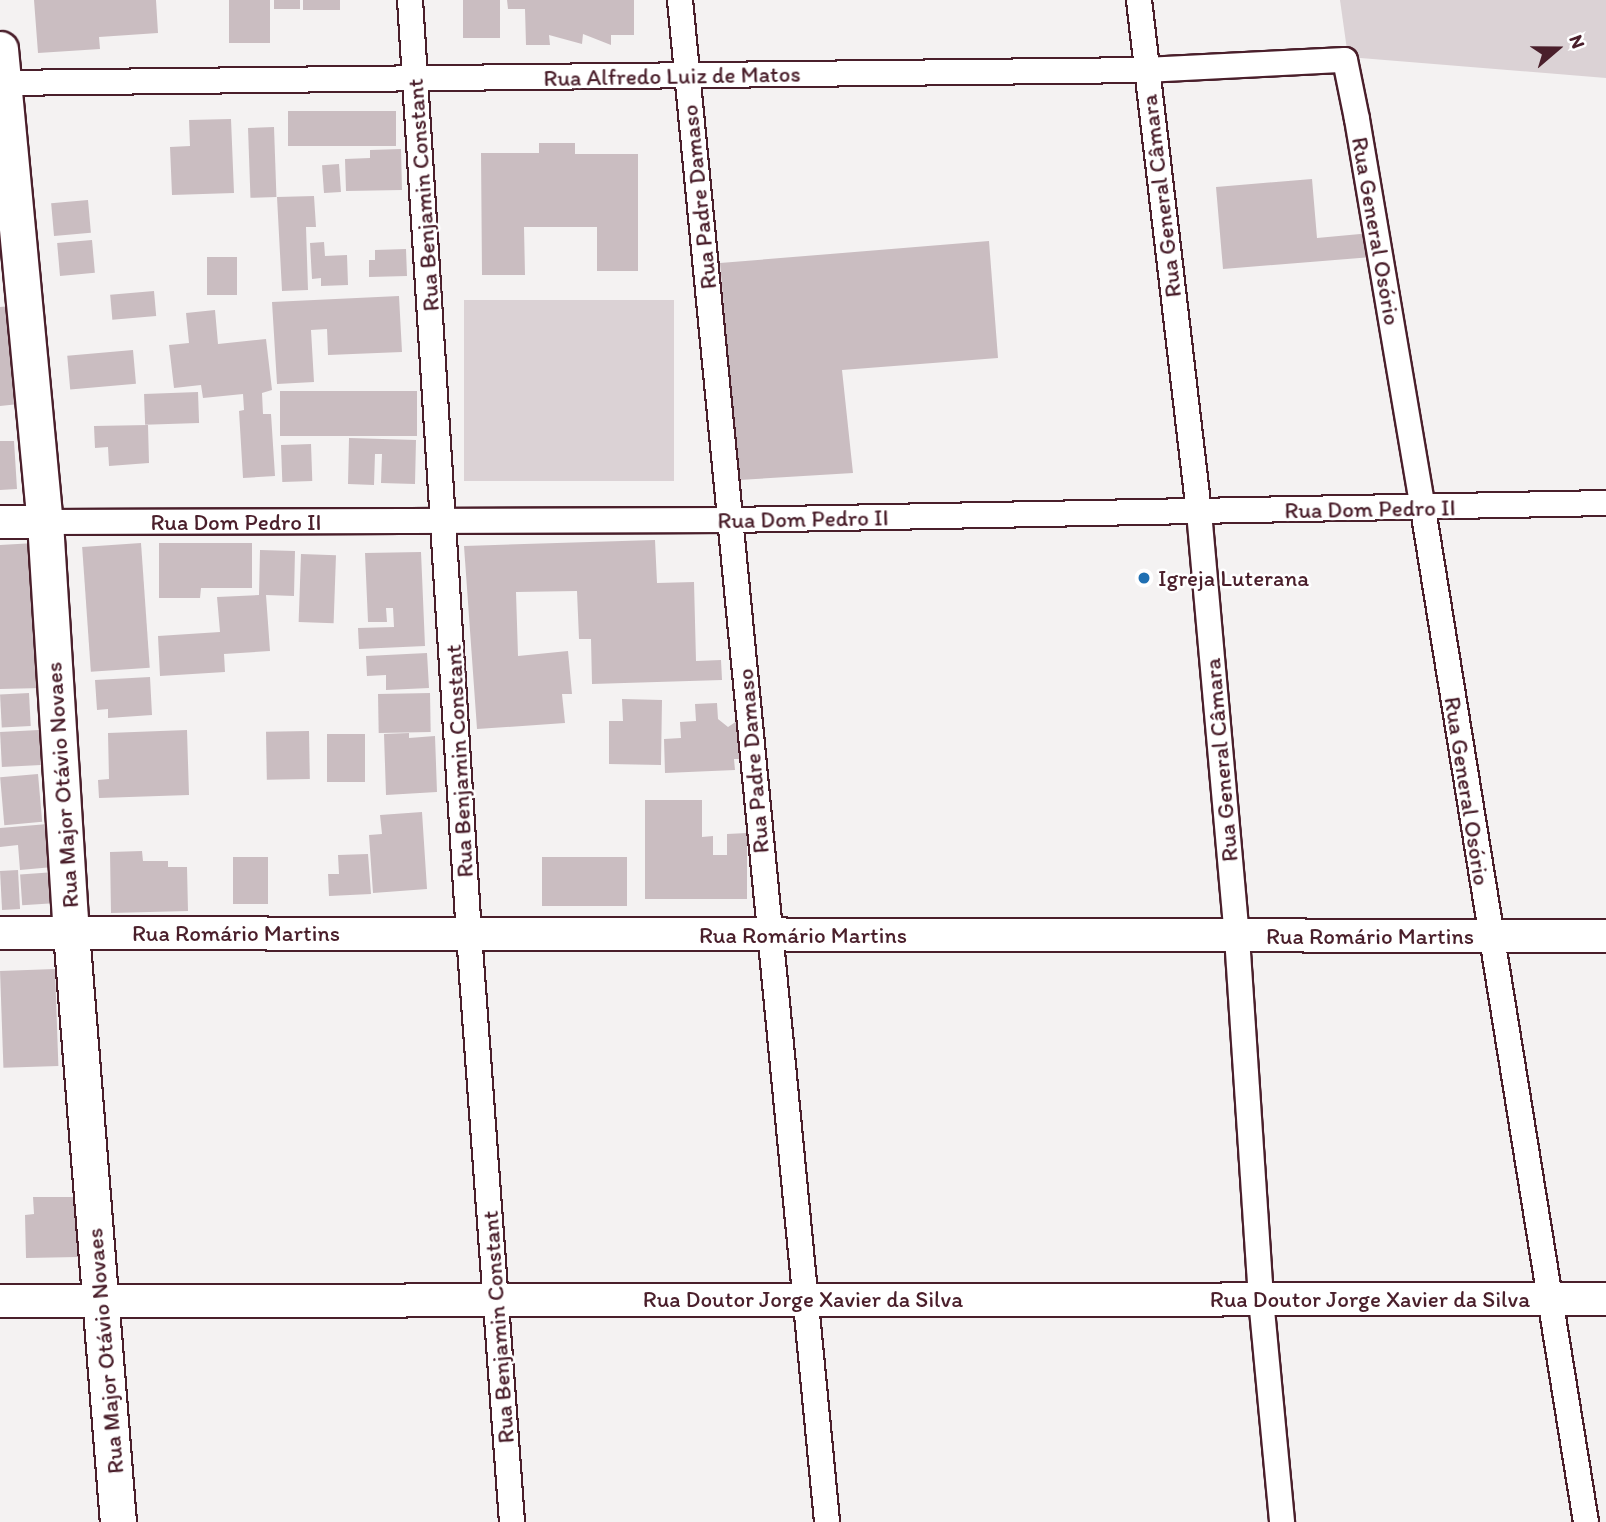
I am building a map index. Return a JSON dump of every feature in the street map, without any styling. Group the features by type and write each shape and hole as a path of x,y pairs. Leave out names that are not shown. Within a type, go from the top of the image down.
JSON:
{"main road":[{"name":"Rua Major Otávio Novaes","path":"1,72 45,522 71,932 118,1522"}],"street":[{"name":"Rua Benjamin Constant","path":"410,0 469,934 512,1522"},
{"name":"Rua Padre Damaso","path":"680,0 827,1522"},
{"name":"Rua General Câmara","path":"1139,0 1145,70 1199,513 1237,937 1261,1299 1282,1522"},
{"name":"Rua Alfredo Luiz de Matos","path":"1,72 415,78 687,76 1145,70 1345,60"},
{"name":"Rua General Osório","path":"1345,60 1423,509 1586,1522"},
{"name":"Rua Dom Pedro II","path":"0,522 730,520 1423,509 1606,503"},
{"name":"Rua Romário Martins","path":"0,933 1606,936"},
{"name":"Rua Doutor Jorge Xavier da Silva","path":"0,1301 1606,1299"}],"shaded area":[{"path":"1340,0 1606,0 1606,78 1348,57"},
{"path":"464,300 674,300 674,481 464,481"}],"building":[{"path":"34,0 156,0 158,33 99,37 100,49 38,53"},
{"path":"229,0 270,0 270,43 229,43"},
{"path":"274,0 300,0 300,9 274,9"},
{"path":"303,0 340,0 340,10 303,10"},
{"path":"463,0 500,0 500,38 463,38"},
{"path":"507,0 634,0 634,35 611,35 611,45 583,34 582,44 549,35 550,45 526,45 525,9 508,9"},
{"path":"288,111 396,111 396,146 288,146"},
{"path":"231,119 234,193 172,195 170,147 190,146 189,120"},
{"path":"274,127 276,197 250,198 248,128"},
{"path":"539,143 575,143 575,154 638,154 638,271 597,271 597,227 524,227 525,275 482,275 481,153 539,153"},
{"path":"401,149 402,190 346,191 345,159 370,158 370,150"},
{"path":"339,164 341,192 324,193 322,165"},
{"path":"1312,179 1317,238 1371,233 1372,257 1223,269 1216,187"},
{"path":"314,196 316,227 306,227 308,290 282,291 277,197"},
{"path":"88,200 91,233 54,236 51,203"},
{"path":"92,240 95,273 60,276 57,243"},
{"path":"989,241 998,358 842,370 853,473 739,480 720,263"},
{"path":"324,242 325,256 347,255 348,285 321,286 321,278 312,279 310,243"},
{"path":"406,249 407,276 369,277 369,260 375,260 375,250"},
{"path":"207,257 237,257 237,295 207,295"},
{"path":"154,291 156,316 112,320 110,295"},
{"path":"399,296 402,352 328,355 327,329 311,330 314,382 277,384 272,302"},
{"path":"11,306 19,404 0,406 0,307"},
{"path":"215,310 218,344 266,339 272,390 262,393 263,414 271,414 275,476 243,478 239,411 244,410 243,394 203,398 201,385 174,388 169,345 189,343 186,313"},
{"path":"133,350 136,384 70,390 67,356"},
{"path":"280,391 417,391 417,436 280,436"},
{"path":"198,392 199,423 145,425 144,394"},
{"path":"148,425 149,463 109,466 108,447 95,448 94,426"},
{"path":"349,438 416,440 415,484 381,483 382,454 375,454 374,485 348,484"},
{"path":"0,441 14,441 17,489 0,490"},
{"path":"311,444 312,481 282,482 281,445"},
{"path":"655,540 657,583 694,582 696,661 721,660 722,680 592,684 591,639 579,639 577,591 516,592 518,656 568,651 572,694 562,694 565,723 477,729 464,546"},
{"path":"35,543 42,688 0,689 0,545"},
{"path":"141,543 150,668 91,672 82,547"},
{"path":"159,543 252,543 252,588 201,588 200,598 159,598"},
{"path":"260,550 295,551 294,596 266,595 270,651 224,654 225,672 160,676 158,636 220,632 217,597 259,595"},
{"path":"421,552 425,646 359,649 358,628 394,627 393,608 386,608 387,622 368,622 365,553"},
{"path":"301,554 336,555 334,623 299,622"},
{"path":"427,653 429,688 386,690 386,675 367,676 366,656"},
{"path":"150,677 152,715 108,718 108,709 97,710 95,680"},
{"path":"29,693 31,726 2,727 0,695"},
{"path":"430,693 431,732 379,733 378,694"},
{"path":"622,699 662,700 661,765 609,764 609,721 623,721"},
{"path":"717,703 718,719 728,727 743,717 745,759 734,759 735,770 665,773 664,739 681,738 680,722 696,721 695,704"},
{"path":"39,730 41,765 2,767 0,732"},
{"path":"187,730 189,795 99,798 98,780 109,779 108,733"},
{"path":"309,731 310,779 267,780 266,732"},
{"path":"409,733 409,738 435,736 437,792 386,795 384,734"},
{"path":"327,734 365,734 365,782 327,782"},
{"path":"38,774 42,822 4,825 0,777"},
{"path":"645,800 702,800 702,837 713,836 713,855 727,855 727,834 747,833 747,899 645,899"},
{"path":"422,812 427,889 373,893 369,835 382,834 380,815"},
{"path":"48,824 53,867 20,870 18,845 0,847 0,828"},
{"path":"142,851 143,861 168,861 168,867 187,867 188,911 111,913 110,852"},
{"path":"368,854 371,894 329,896 328,874 339,874 338,855"},
{"path":"233,857 268,857 268,904 233,904"},
{"path":"542,857 627,857 627,906 542,906"},
{"path":"18,870 20,909 2,910 0,871"},
{"path":"55,872 57,903 22,905 20,874"},
{"path":"55,969 58,1066 3,1068 0,971"},
{"path":"33,1197 76,1197 78,1257 26,1258 25,1215 34,1214"}],"place":[{"name":"Igreja Luterana","path":"1144,578"}]}
